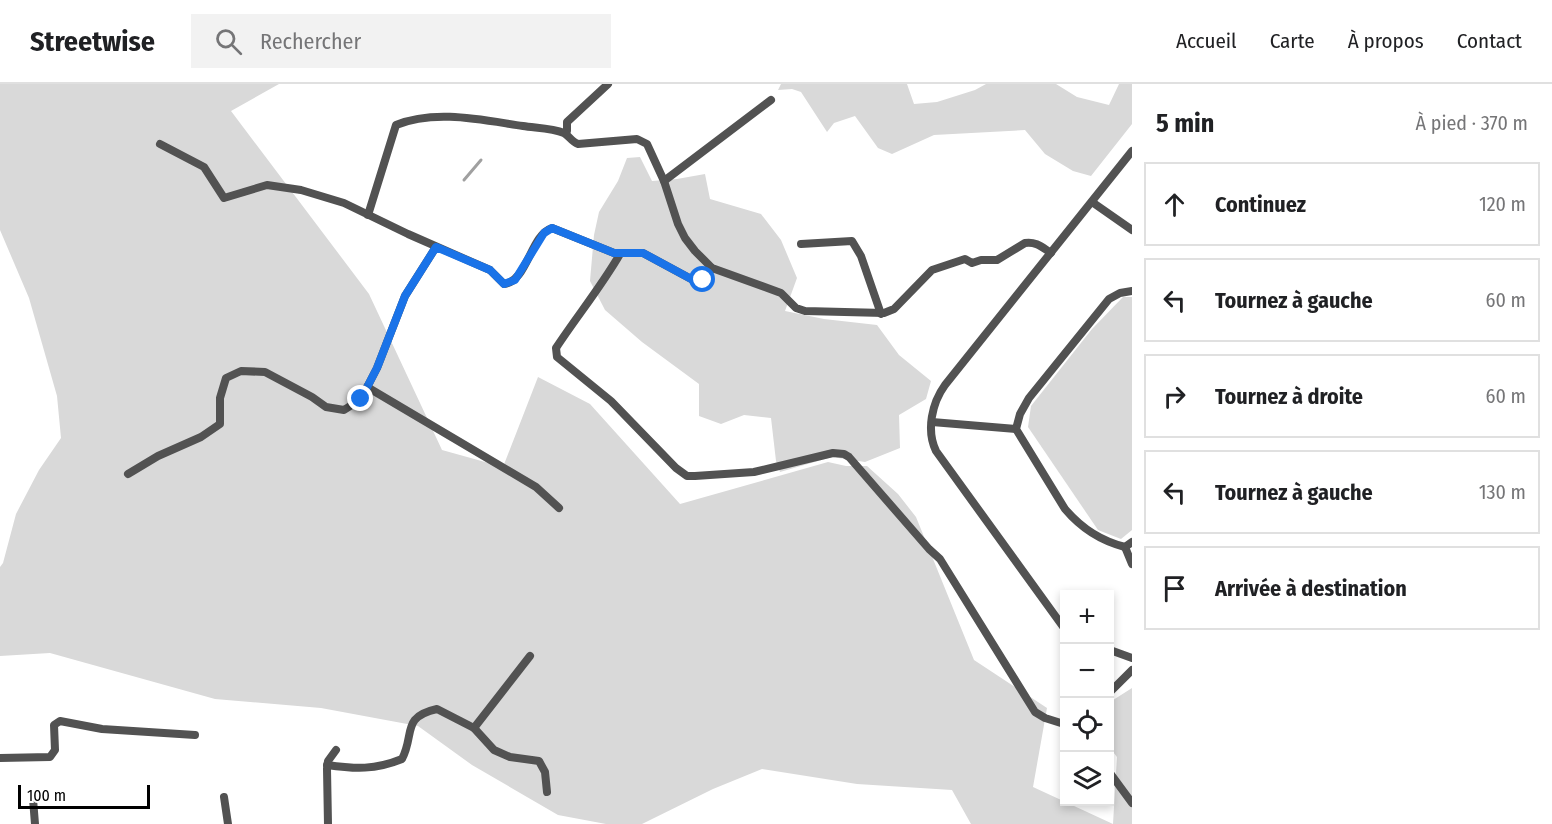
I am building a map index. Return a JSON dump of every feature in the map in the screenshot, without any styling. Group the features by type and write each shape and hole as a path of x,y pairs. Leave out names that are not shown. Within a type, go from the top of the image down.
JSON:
{"street":[{"path":"565,134 567,122 608,84"},
{"path":"664,181 771,100"},
{"path":"368,215 396,125 409,120 433,117 477,120 565,134 578,144 642,140 648,144 685,238 712,268 781,293 800,310 881,314 894,309 932,270 965,258 972,263 981,260 993,261 1030,242 1052,253"},
{"path":"160,144 204,167 224,198 267,185 302,190 344,203 490,270 504,284 515,280 544,233 552,228 620,254 643,253 698,281 706,277 712,268"},
{"path":"1060,621 936,451 932,444 932,422 938,396 945,385 1132,151"},
{"path":"1092,202 1132,230"},
{"path":"801,244 852,241 861,256 881,314"},
{"path":"128,474 158,456 201,437 220,424 219,398 226,378 241,371 265,372 326,407 344,410 361,399 377,368 405,296 436,247"},
{"path":"620,254 603,284 577,316 556,348 557,357 611,401 676,468 687,476 753,472 833,453 849,457 940,560 1035,712 1060,722"},
{"path":"1132,291 1120,292 1109,299 1029,398 1020,414 1016,429 1065,509 1075,521 1109,543 1129,545 1132,564"},
{"path":"367,387 536,488 559,508"},
{"path":"932,422 1016,429"},
{"path":"1114,651 1132,658"},
{"path":"474,728 530,656"},
{"path":"1114,688 1132,670"},
{"path":"327,765 370,768 384,766 402,759 406,752 408,734 416,717 423,712 437,708 474,728 494,750 510,757 539,761 545,772 547,792"},
{"path":"0,758 50,757 55,750 54,725 60,721 102,729 195,735"},
{"path":"328,824 327,765 336,750"},
{"path":"1114,778 1132,803"},
{"path":"224,797 228,824"},
{"path":"33,799 35,824"}],"shaded area":[{"path":"0,84 279,84 231,111 369,294 442,450 503,467 538,377 590,404 680,504 828,462 846,466 867,466 898,494 916,517 974,660 1047,708 1033,787 1060,799 1060,806 1074,806 1113,824 971,824 952,790 857,784 762,769 713,789 642,824 606,824 558,815 472,765 418,726 321,708 215,699 50,653 0,656 0,567 16,514 39,470 61,438 57,396 29,298 0,230"},
{"path":"781,84 907,84 914,104 937,102 975,90 986,84 1056,84 1077,97 1109,105 1119,84 1132,84 1132,124 1091,176 1073,171 1045,154 1025,130 934,135 892,154 878,148 855,116 834,123 827,132 801,92 792,89 778,90"},
{"path":"640,157 652,181 705,174 710,199 761,214 781,240 797,278 785,311 824,319 877,325 899,355 931,381 926,399 899,415 900,448 865,462 832,457 780,472 776,461 771,418 744,415 721,424 699,416 699,384 642,342 605,310 590,281 594,235 599,212 618,181 627,158"},
{"path":"1123,297 1132,297 1132,530 1121,539 1098,530 1028,427 1031,406 1092,329"},
{"path":"1132,688 1132,824 1113,824 1117,757 1114,753 1114,699"}],"waterway":[{"path":"464,180 481,160"}],"route":[{"path":"361,399 377,368 405,296 436,247 490,270 504,284 508,284 515,280 544,233 552,228 614,253 643,253 693,280 703,280"}]}
